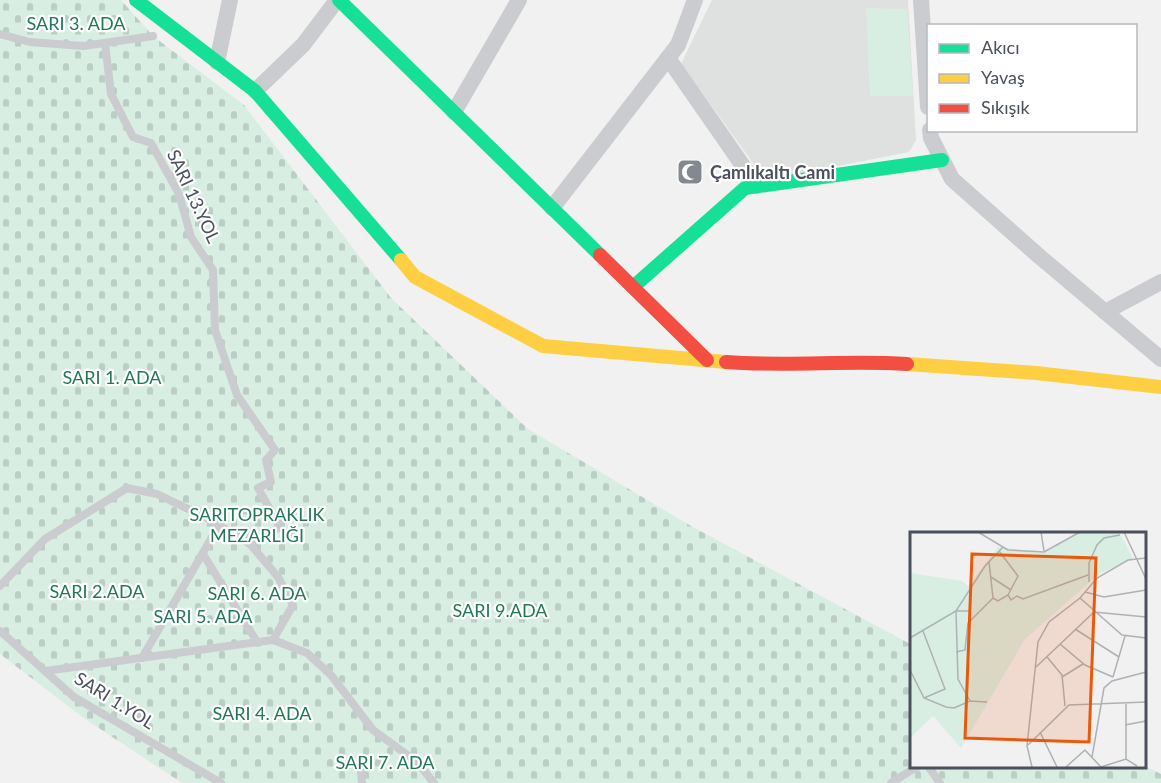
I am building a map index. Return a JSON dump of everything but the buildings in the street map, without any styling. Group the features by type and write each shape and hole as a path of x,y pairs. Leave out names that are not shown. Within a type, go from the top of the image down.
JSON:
{"street":[{"path":"136,0 255,92 415,277 543,346 750,364 878,362 1036,373 1161,387"},
{"path":"217,62 230,0"},
{"path":"255,92 303,45 338,0 708,360"},
{"path":"454,112 519,0"},
{"path":"552,208 678,45 695,0"},
{"path":"921,0 927,92"},
{"path":"668,58 758,186"},
{"path":"930,132 931,138 952,179 1161,359"},
{"path":"633,287 745,188 942,160"},
{"path":"1105,312 1161,282"}],"lane":[{"path":"0,34 30,42 83,46 153,36"},
{"name":"SARI 13.YOL","path":"105,43 111,94 133,137 151,143 179,194 191,237 213,270 214,330 237,395 275,450 266,460 271,482 258,488 280,527 250,544"},
{"path":"0,586 45,539 127,488 157,494 219,525 250,544 278,577 293,605 273,640"},
{"path":"142,658 219,525"},
{"path":"202,554 257,642"},
{"name":"SARI 1.YOL","path":"0,632 74,697 221,783"},
{"path":"45,671 273,640 307,653 331,675 373,730 417,762 434,783"},
{"path":"891,783 915,768"},
{"path":"929,768 940,783"},
{"path":"361,772 362,783"}],"shaded area":[{"path":"712,0 908,0 916,140 909,152 777,178 756,167 681,64"}],"green space":[{"name":"SARITOPRAKLIK MEZARLIĞI","path":"0,0 121,0 153,36 244,105 391,298 528,429 691,526 910,644 910,768 1146,766 1161,774 1161,783 182,783 85,719 0,654"},
{"path":"866,8 907,9 913,96 870,96"}],"traffic: fast":[{"path":"136,0 255,91 401,260"},
{"path":"339,0 600,255"},
{"path":"633,287 745,188 942,160"}],"traffic: slow":[{"path":"401,260 415,277 543,346 726,362"},
{"path":"907,364 1036,373 1161,387"}],"traffic: jam":[{"path":"600,255 707,360"},
{"path":"726,362 907,364"}],"place":[{"name":"Çamlıkaltı Cami","path":"690,172"}],"park label":[{"name":"SARI 3. ADA","path":"76,23"},
{"name":"SARI 1. ADA","path":"112,377"},
{"name":"SARI 2.ADA","path":"97,591"},
{"name":"SARI 6. ADA","path":"257,593"},
{"name":"SARI 9.ADA","path":"500,610"},
{"name":"SARI 5. ADA","path":"203,616"},
{"name":"SARI 4. ADA","path":"262,713"},
{"name":"SARI 7. ADA","path":"385,762"}]}
